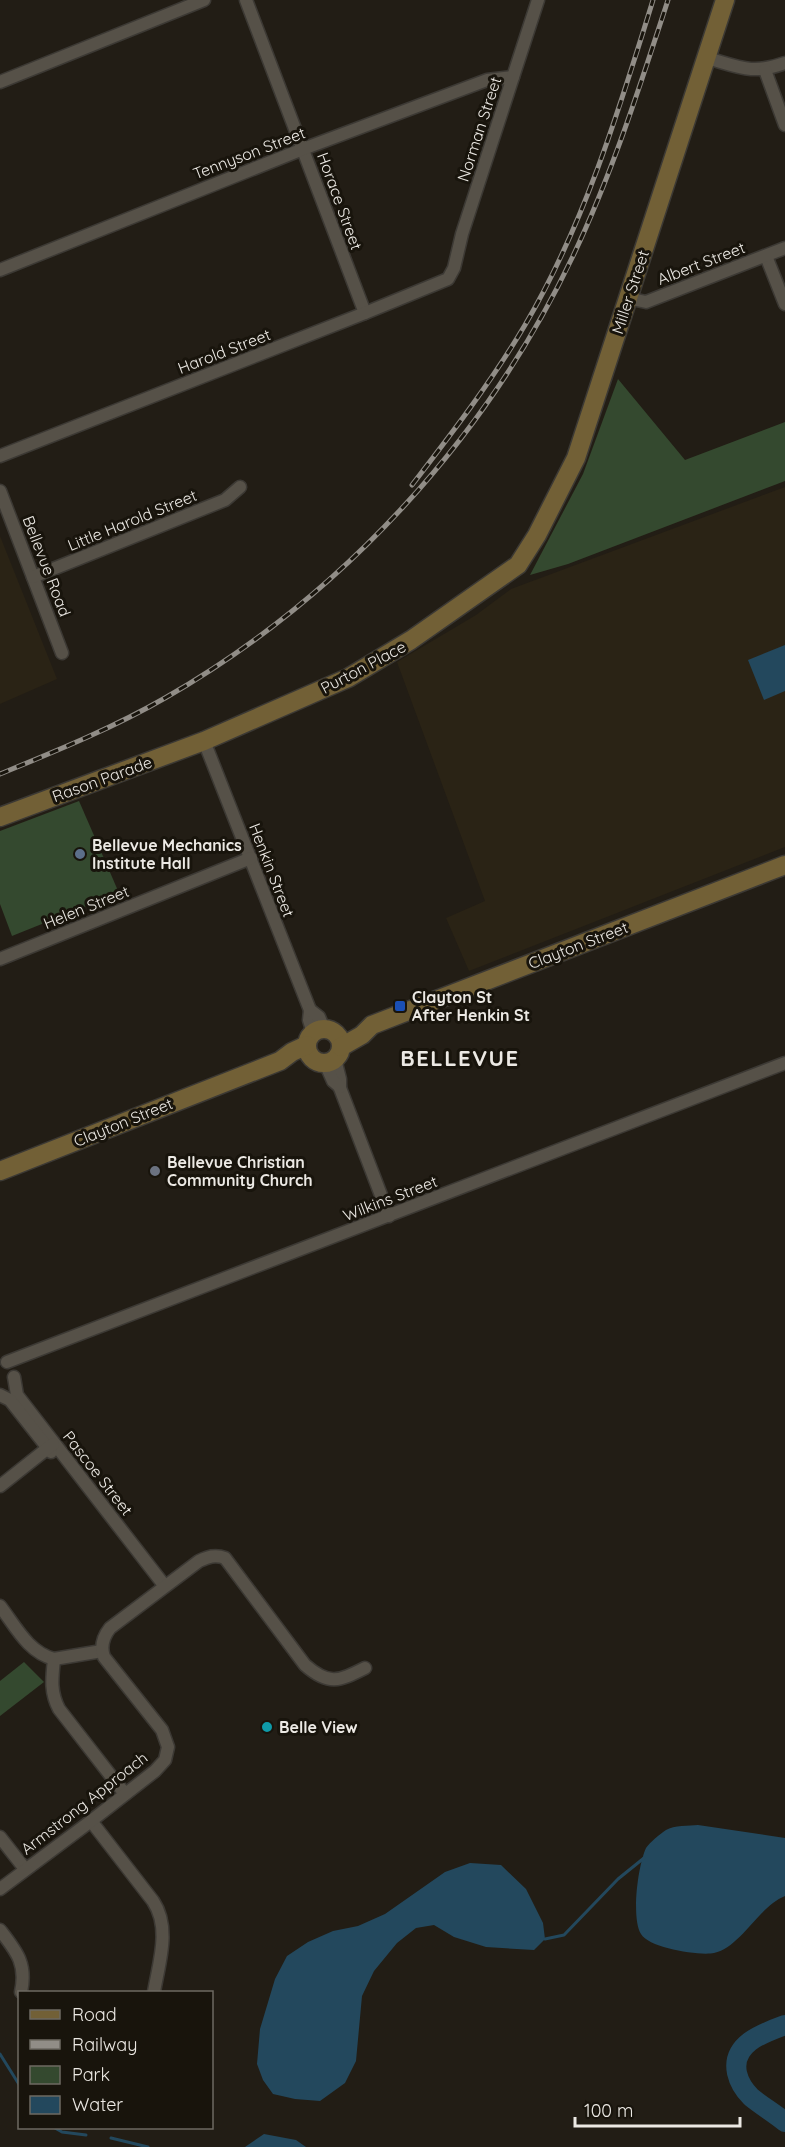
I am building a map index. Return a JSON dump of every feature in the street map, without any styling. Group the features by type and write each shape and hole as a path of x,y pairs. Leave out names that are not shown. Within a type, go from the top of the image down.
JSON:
{"main road":[{"name":"Miller Street","path":"511,572 523,560 576,458 725,0"},
{"name":"Purton Place","path":"204,741 348,678 411,640 511,572"},
{"name":"Rason Parade","path":"0,817 204,741"},
{"name":"Clayton Street","path":"0,1171 280,1061 297,1062 361,1024 372,1026 785,865"}],"street":[{"path":"0,82 204,0"},
{"name":"Horace Street","path":"246,0 365,313"},
{"name":"Norman Street","path":"454,268 462,234 538,0"},
{"path":"706,58 752,70 765,70 785,63"},
{"path":"765,70 785,125"},
{"name":"Tennyson Street","path":"0,270 303,149 487,80 513,77"},
{"name":"Albert Street","path":"627,298 646,302 785,248"},
{"path":"766,256 785,304"},
{"name":"Harold Street","path":"0,456 446,281 454,268"},
{"name":"Little Harold Street","path":"33,577 225,500 240,487"},
{"name":"Bellevue Road","path":"0,491 62,653"},
{"name":"Henkin Street","path":"204,741 310,1010 309,1020 340,1079 340,1088 389,1216"},
{"name":"Helen Street","path":"0,959 250,858"},
{"name":"Wilkins Street","path":"3,1361 389,1216 785,1063"},
{"name":"Pascoe Street","path":"3,1361 11,1366 17,1395 51,1446"},
{"path":"0,1394 9,1388 14,1377"},
{"name":"Pascoe Street","path":"0,1394 10,1400 51,1446 162,1587"},
{"path":"0,1486 51,1446"},
{"path":"0,1606 30,1647 42,1656 54,1659 102,1652 104,1635 110,1628 199,1561 219,1555 225,1558 305,1665 316,1675 330,1680 341,1680 365,1668"},
{"name":"Armstrong Approach","path":"0,1889 91,1821 165,1760 168,1747 162,1730 102,1652"},
{"path":"54,1659 53,1698 59,1710 125,1794"},
{"path":"91,1821 153,1901 160,1914 163,1934 154,1991"},
{"path":"0,1838 25,1869"},
{"path":"0,1930 15,1949 21,1962 23,1980 21,1991"}],"shaded area":[{"path":"785,487 785,847 469,971 446,918 485,901 397,662 476,615 511,589"},
{"path":"0,536 57,679 0,704"}],"green space":[{"path":"618,379 685,460 785,422 785,481 568,564 530,575 583,474"},
{"path":"79,801 119,893 12,936 0,904 0,831"},
{"path":"24,1662 44,1682 0,1716 0,1681"}],"water":[{"path":"785,645 785,691 764,700 748,660"},
{"path":"698,1825 785,1838 785,1896 766,1909 733,1943 724,1949 707,1954 664,1947 646,1939 641,1934 636,1916 638,1878 646,1848 669,1828"},
{"path":"470,1863 501,1865 526,1889 543,1923 545,1939 534,1950 486,1947 454,1937 434,1925 416,1928 397,1943 374,1971 362,1996 356,2061 345,2083 320,2101 273,2094 263,2080 257,2064 260,2029 275,1979 287,1956 308,1942 333,1931 358,1926 385,1914 445,1872"},
{"path":"264,2134 296,2140 306,2147 245,2147"}],"waterway":[{"path":"545,1939 564,1935 618,1879 644,1858"},
{"path":"785,2025 750,2041 739,2054 736,2063 740,2083 746,2092 785,2122"},
{"path":"0,2054 18,2083"},
{"path":"57,2129 62,2132 86,2135"},
{"path":"111,2138 148,2147"}],"railway":[{"path":"412,485 499,366 546,287 565,248 598,166 653,0"},
{"path":"0,774 125,719 165,698 229,658 291,612 348,562 402,508 452,450 497,388 538,323 573,256 613,162 668,0"}],"place":[{"name":"Bellevue Mechanics Institute Hall","path":"80,854"},
{"name":"Clayton St After Henkin St","path":"400,1006"},
{"name":"Bellevue Christian Community Church","path":"155,1171"},
{"name":"Belle View","path":"267,1727"}],"district":[{"name":"BELLEVUE","path":"460,1058"}]}
